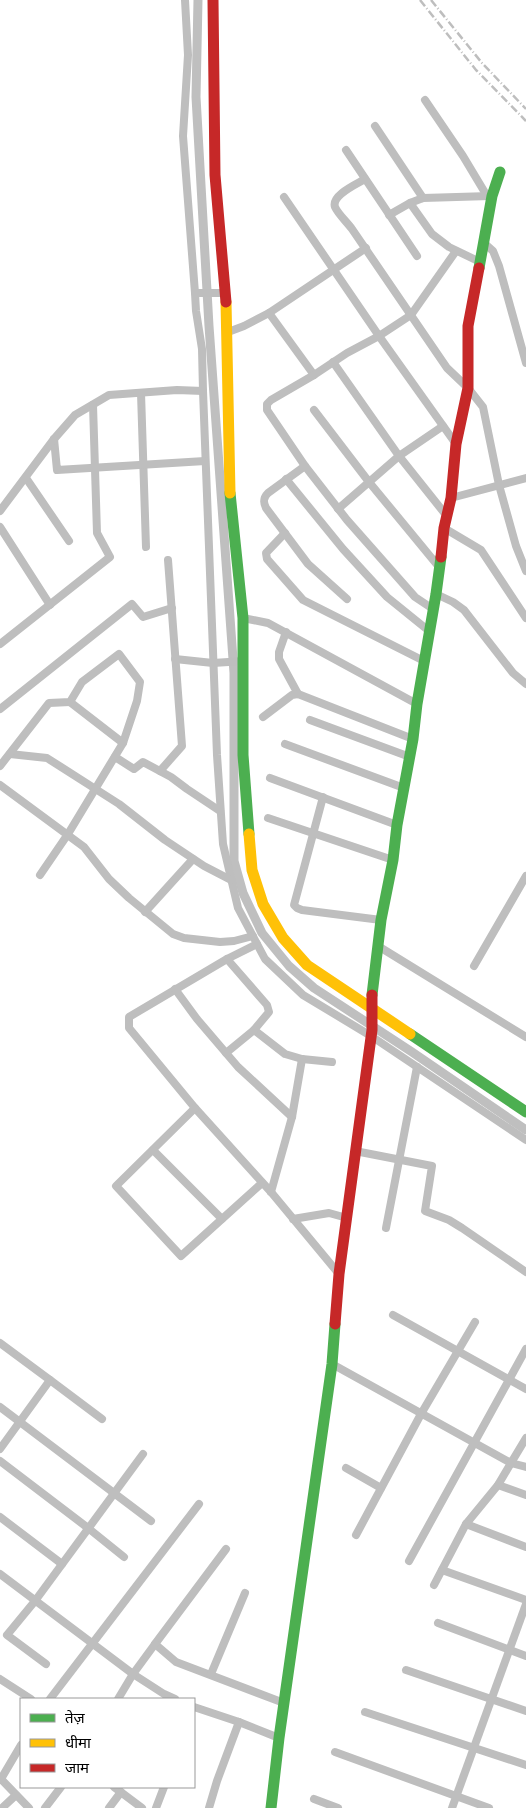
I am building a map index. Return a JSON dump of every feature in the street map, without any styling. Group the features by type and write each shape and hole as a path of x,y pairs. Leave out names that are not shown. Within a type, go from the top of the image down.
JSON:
{"street":[{"path":"185,0 188,55 183,136 196,311 202,348 220,811 223,844 238,908 265,959 303,994 371,1033 417,1067 526,1140"},
{"path":"213,0 215,175 223,293 232,330 230,500 243,618 241,661 243,755 252,870 263,904 283,938 307,965 371,1011 526,1112"},
{"path":"425,100 490,196"},
{"path":"375,126 423,198"},
{"path":"346,150 417,256"},
{"path":"271,1808 279,1738 332,1364 343,1217 371,1033 371,1011 378,946 436,594 446,515 451,498 456,444 468,388 468,326 484,243 490,196 500,172"},
{"path":"365,179 337,196 336,207 447,368 468,388 483,407 499,485 516,546 526,571"},
{"path":"389,215 410,202 423,198 490,196"},
{"path":"284,197 333,270 456,444"},
{"path":"410,202 432,234 456,251 480,262"},
{"path":"484,243 493,251 500,266 526,363"},
{"path":"232,330 269,314 366,248"},
{"path":"433,608 415,597 338,509 305,466 267,410 267,404 410,315 456,251"},
{"path":"195,293 223,293"},
{"path":"269,314 314,375"},
{"path":"334,362 399,456 446,515"},
{"path":"0,511 54,439 75,416 109,395 177,390 203,391"},
{"path":"141,393 146,547"},
{"path":"0,644 110,557 97,533 93,405"},
{"path":"314,410 369,482 439,567"},
{"path":"338,509 399,456 443,426"},
{"path":"54,439 57,470 205,460"},
{"path":"305,466 264,497 263,502 285,534 316,572 348,599"},
{"path":"26,478 69,541"},
{"path":"451,498 526,478"},
{"path":"286,479 387,597 429,631"},
{"path":"0,527 50,605"},
{"path":"444,528 481,550 526,618"},
{"path":"285,534 269,548 266,553 267,559 298,595 304,600 424,661"},
{"path":"160,771 182,746 168,560"},
{"path":"436,594 464,610 513,673 526,684"},
{"path":"1,708 132,604 143,617 172,608"},
{"path":"243,618 262,621 286,632 417,704"},
{"path":"286,632 279,652 279,659 298,694"},
{"path":"40,875 68,834 123,743 137,701 140,682 119,654 82,682 70,702"},
{"path":"175,659 213,663 241,661"},
{"path":"263,717 292,695 298,694 413,739"},
{"path":"0,766 49,703 70,702 123,743"},
{"path":"310,720 410,757"},
{"path":"285,744 404,788"},
{"path":"10,754 47,758 95,788 193,859 231,880"},
{"path":"115,757 134,769 143,762 160,771 220,811"},
{"path":"270,778 397,825"},
{"path":"0,785 84,847 109,879 145,912 173,934 184,938 220,942 234,941 253,936"},
{"path":"323,797 294,905 297,908 382,920"},
{"path":"268,818 393,860"},
{"path":"145,912 193,859"},
{"path":"474,966 526,876"},
{"path":"257,944 227,959 129,1017 129,1028 195,1108 271,1192 339,1274"},
{"path":"378,946 526,1037"},
{"path":"226,1053 254,1030 269,1012 267,1005 227,959"},
{"path":"175,989 197,1019 238,1067 292,1117"},
{"path":"254,1030 279,1050 302,1059 332,1062"},
{"path":"271,1192 292,1117 302,1059"},
{"path":"386,1228 417,1067"},
{"path":"195,1108 116,1186 181,1256 262,1182"},
{"path":"153,1150 222,1219"},
{"path":"354,1151 398,1161 432,1166 425,1211 449,1220 526,1272"},
{"path":"293,1219 329,1213 343,1217"},
{"path":"393,1315 526,1389"},
{"path":"356,1536 421,1414 475,1322"},
{"path":"0,1343 102,1419"},
{"path":"409,1561 526,1349"},
{"path":"332,1364 511,1463 526,1468"},
{"path":"0,1449 50,1380"},
{"path":"0,1406 151,1521"},
{"path":"434,1585 466,1524 498,1485 526,1438"},
{"path":"46,1664 7,1636 143,1454"},
{"path":"0,1461 124,1557"},
{"path":"346,1468 381,1488"},
{"path":"498,1485 526,1495"},
{"path":"51,1698 199,1504"},
{"path":"0,1517 62,1564"},
{"path":"466,1524 526,1547"},
{"path":"119,1698 133,1674 226,1549"},
{"path":"442,1570 526,1600"},
{"path":"0,1574 133,1674 173,1698"},
{"path":"211,1674 245,1592"},
{"path":"452,1808 526,1604"},
{"path":"438,1623 526,1656"},
{"path":"155,1644 176,1662 284,1703"},
{"path":"406,1670 526,1711"},
{"path":"0,1679 28,1698"},
{"path":"195,1707 279,1738"},
{"path":"365,1712 526,1766"},
{"path":"210,1808 217,1781 239,1722"},
{"path":"20,1747 1,1778 9,1801 28,1808"},
{"path":"335,1752 489,1808"},
{"path":"46,1808 60,1788"},
{"path":"115,1788 142,1808"},
{"path":"156,1808 164,1788"},
{"path":"109,1808 121,1792"},
{"path":"314,1799 338,1808"}],"waterway":[{"path":"198,0 196,97 209,326 234,673 234,861 243,893 262,933 289,966 314,988 526,1130"}],"railway":[{"path":"420,0 476,70 526,121"},
{"path":"431,0 482,63 526,109"}],"traffic: fast":[{"path":"479,268 492,196 500,172"},
{"path":"230,493 243,618 243,755 249,834"},
{"path":"372,995 381,920 393,860 397,825 413,739 441,557"},
{"path":"410,1034 526,1112"},
{"path":"271,1808 279,1738 332,1364 335,1324"}],"traffic: slow":[{"path":"226,302 230,493"},
{"path":"249,834 252,870 263,904 283,938 307,965 410,1034"}],"traffic: jam":[{"path":"213,0 215,175 226,302"},
{"path":"441,557 444,528 451,498 456,444 468,388 468,326 479,268"},
{"path":"335,1324 339,1274 372,1030 372,995"}]}
